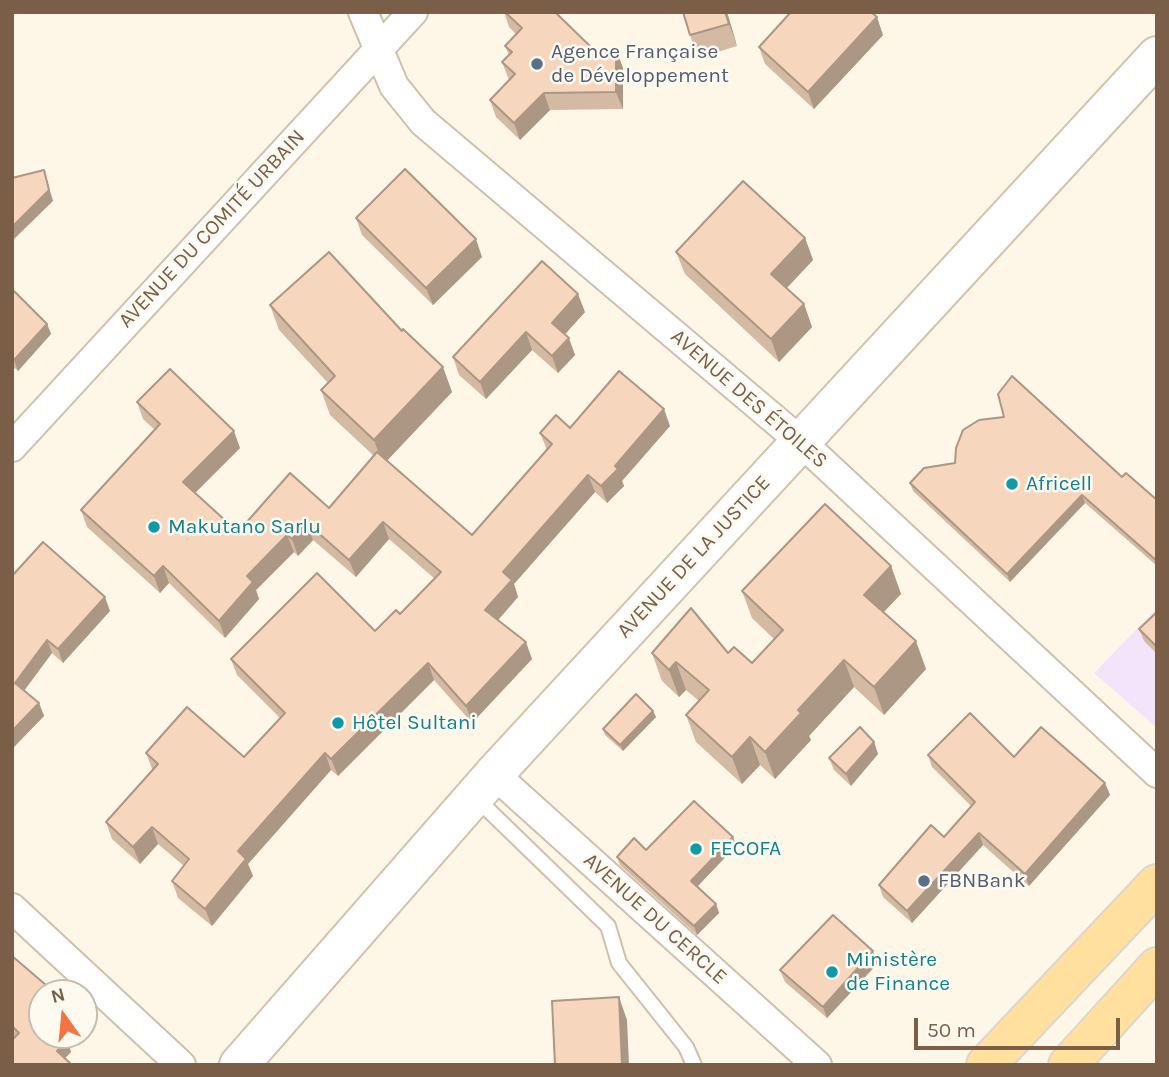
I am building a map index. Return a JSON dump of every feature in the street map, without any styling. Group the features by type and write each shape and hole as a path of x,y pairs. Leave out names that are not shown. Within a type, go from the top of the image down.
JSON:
{"main road":[{"name":"AVENUE DE LA JUSTICE","path":"239,1065 484,785 1157,56"},
{"path":"986,1065 1157,884"},
{"path":"1068,1065 1157,967"}],"street":[{"name":"AVENUE DES ÉTOILES","path":"363,12 394,86 423,122 800,441 1157,773"},
{"name":"AVENUE DU COMITÉ URBAIN","path":"12,447 413,12"},
{"name":"AVENUE DU CERCLE","path":"484,785 817,1065"},
{"path":"12,908 181,1065"}],"lane":[{"path":"484,785 608,926 619,963 686,1047 694,1065"}],"shaded area":[{"path":"1157,608 1157,728 1094,673"}],"building":[{"path":"505,12 555,12 594,50 616,50 616,92 544,93 514,123 490,100 515,74 502,62 512,52 505,46 522,28"},
{"path":"683,12 725,12 729,24 690,35"},
{"path":"791,12 871,12 877,17 808,92 759,47"},
{"path":"405,169 476,239 426,288 356,218"},
{"path":"44,170 49,190 12,227 12,178"},
{"path":"743,181 805,238 771,274 804,304 771,339 676,252"},
{"path":"329,252 402,331 403,329 443,367 374,440 321,390 335,376 270,305"},
{"path":"542,261 578,294 552,323 569,338 552,356 526,332 480,382 453,357"},
{"path":"12,289 47,324 14,360 12,359"},
{"path":"170,369 234,431 183,482 238,532 290,473 329,508 377,452 472,535 552,444 540,433 556,415 570,428 619,371 664,409 615,466 618,469 601,486 588,475 503,572 512,580 485,610 526,642 466,706 428,663 331,759 325,753 238,851 246,859 205,909 172,881 189,859 152,827 133,847 106,822 158,764 146,753 187,707 244,757 285,713 231,659 317,573 375,631 396,610 400,614 441,572 383,522 349,560 307,523 292,539 287,535 247,576 253,582 219,621 163,566 154,576 81,510 160,424 137,402"},
{"name":"Africell","path":"1012,376 1122,477 1126,473 1157,500 1157,561 1082,495 1007,574 910,483 924,468 955,463 956,448 963,430 979,420 1004,417 998,394"},
{"path":"825,504 891,566 864,595 916,641 874,687 844,660 798,710 801,713 765,752 750,737 732,757 686,715 709,690 676,662 669,670 652,653 691,608 728,653 734,647 752,663 783,630 742,591"},
{"path":"43,542 105,597 58,649 47,640 15,683 39,703 12,731 12,576"},
{"path":"1157,612 1157,647 1139,629"},
{"path":"636,694 653,711 620,745 603,729"},
{"path":"970,713 1014,757 1041,727 1105,783 1025,874 979,833 907,911 879,885 931,825 944,837 975,802 928,755"},
{"path":"860,727 874,742 846,774 829,758"},
{"path":"694,801 733,837 691,881 716,904 694,926 617,857 634,838 646,850"},
{"name":"Ministère de Finance","path":"833,915 873,951 823,1007 780,970"},
{"path":"12,956 39,979 28,979 28,1049 59,1049 57,1051 72,1065 12,1065 12,1040 19,1033 12,1026"},
{"path":"619,997 622,1065 555,1065 552,1001"}],"place":[{"name":"Agence Française de Développement","path":"537,64"},
{"name":"Africell","path":"1012,484"},
{"name":"Makutano Sarlu","path":"154,527"},
{"name":"Hôtel Sultani","path":"338,723"},
{"name":"FECOFA","path":"696,849"},
{"name":"FBNBank","path":"924,881"},
{"name":"Ministère de Finance","path":"832,972"}]}
